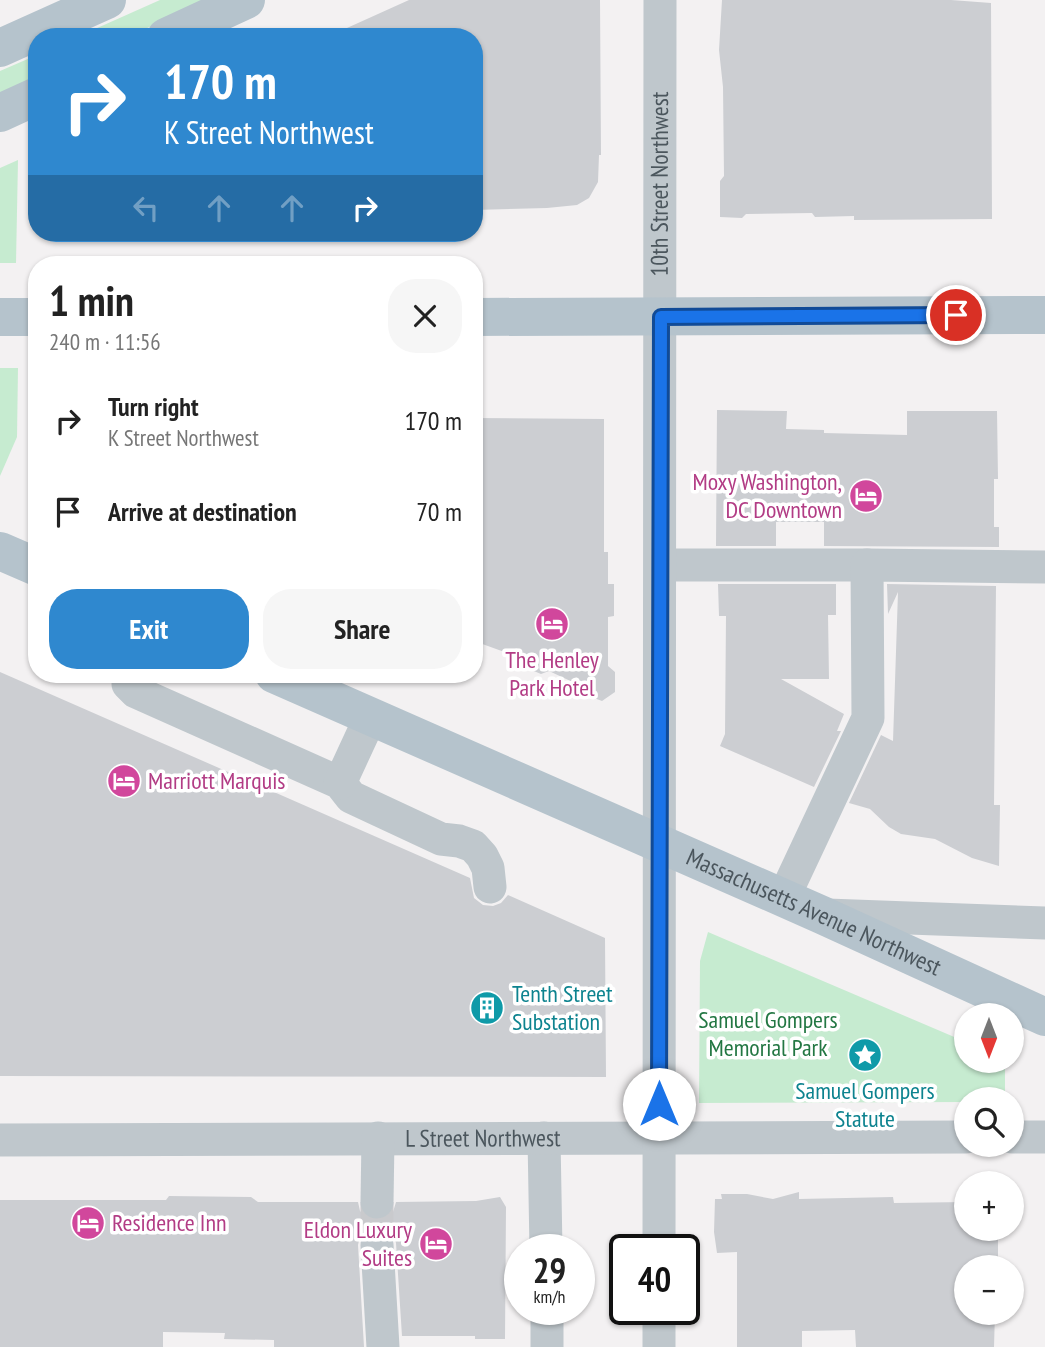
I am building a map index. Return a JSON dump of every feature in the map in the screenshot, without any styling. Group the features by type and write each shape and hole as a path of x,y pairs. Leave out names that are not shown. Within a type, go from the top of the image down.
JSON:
{"main road":[{"path":"45,28 107,0"},
{"path":"185,28 246,0"},
{"path":"0,48 28,35"},
{"path":"0,113 28,100"},
{"path":"483,317 1045,314"},
{"path":"0,317 28,317"},
{"path":"0,551 28,563"},
{"name":"Massachusetts Avenue Northwest","path":"295,683 822,915 1045,1017"}],"street":[{"name":"10th Street Northwest","path":"659,1234 660,0"},
{"path":"661,565 1045,566"},
{"path":"783,899 868,718 867,565"},
{"path":"128,683 136,692 340,783 351,797 441,839 473,846 488,868 490,887"},
{"path":"340,783 371,716"},
{"path":"822,915 1045,923"},
{"name":"L Street Northwest","path":"0,1140 954,1137"},
{"path":"1024,1137 1045,1137"},
{"path":"377,1202 378,1138"},
{"path":"544,1138 545,1234"},
{"path":"377,1245 383,1347"},
{"path":"547,1325 547,1347"},
{"path":"659,1325 659,1347"}],"green space":[{"path":"160,0 210,0 147,28 97,28"},
{"path":"28,59 28,81 0,93 0,71"},
{"path":"18,160 16,263 0,263 0,168"},
{"path":"0,368 18,368 17,437 0,476"},
{"name":"Samuel Gompers Memorial Park","path":"708,932 954,1037 954,1073 1005,1073 1005,1087 954,1087 954,1102 699,1103 700,961"}],"building":[{"path":"409,0 600,0 601,155 598,182 589,198 577,205 483,210 483,28 347,28"},
{"path":"722,0 951,0 991,3 992,219 854,220 854,216 815,217 812,213 720,217 720,181 724,176 723,87 719,50"},
{"path":"717,410 787,411 786,429 824,430 824,433 907,435 907,411 997,411 998,479 994,479 994,527 999,527 999,547 824,546 824,522 776,522 776,546 716,546"},
{"path":"483,418 604,419 604,552 608,552 608,584 614,584 614,616 608,617 608,666 615,672 615,692 602,701 581,693 579,685 549,671 541,674 522,666 518,657 483,644"},
{"path":"718,584 836,584 836,615 828,615 829,679 781,679 844,714 837,731 841,731 814,787 720,746 725,734 726,616 719,616"},
{"path":"887,584 996,586 994,805 1000,805 999,866 972,858 935,839 901,834 870,809 849,803 881,735 893,741 898,592 888,614"},
{"name":"Marriott Marquis","path":"0,672 470,878 474,898 483,905 501,903 508,895 605,938 606,1077 0,1076"},
{"path":"799,1192 799,1199 893,1197 894,1203 954,1202 954,1241 998,1241 998,1255 954,1255 954,1325 995,1325 994,1347 856,1347 855,1330 802,1331 802,1347 737,1347 737,1252 717,1253 714,1232 715,1199 722,1199 721,1194 747,1194 773,1199"},
{"path":"169,1196 251,1197 258,1202 358,1202 360,1211 367,1218 377,1221 386,1219 393,1212 396,1202 476,1201 500,1197 506,1207 505,1339 475,1339 475,1336 402,1336 396,1243 393,1234 377,1226 366,1229 360,1236 358,1245 364,1347 274,1347 274,1340 224,1339 225,1333 163,1332 163,1347 0,1347 0,1200 166,1200"}],"tunnel":[{"path":"377,1202 377,1245"}],"place":[{"name":"Moxy Washington, DC Downtown","path":"866,496"},
{"name":"The Henley Park Hotel","path":"552,624"},
{"name":"Marriott Marquis","path":"124,781"},
{"name":"Tenth Street Substation","path":"487,1008"},
{"name":"Samuel Gompers Statute","path":"865,1055"},
{"name":"Residence Inn","path":"88,1223"},
{"name":"Eldon Luxury Suites","path":"436,1244"}],"route":[{"path":"659,1104 661,317 956,315"}]}
